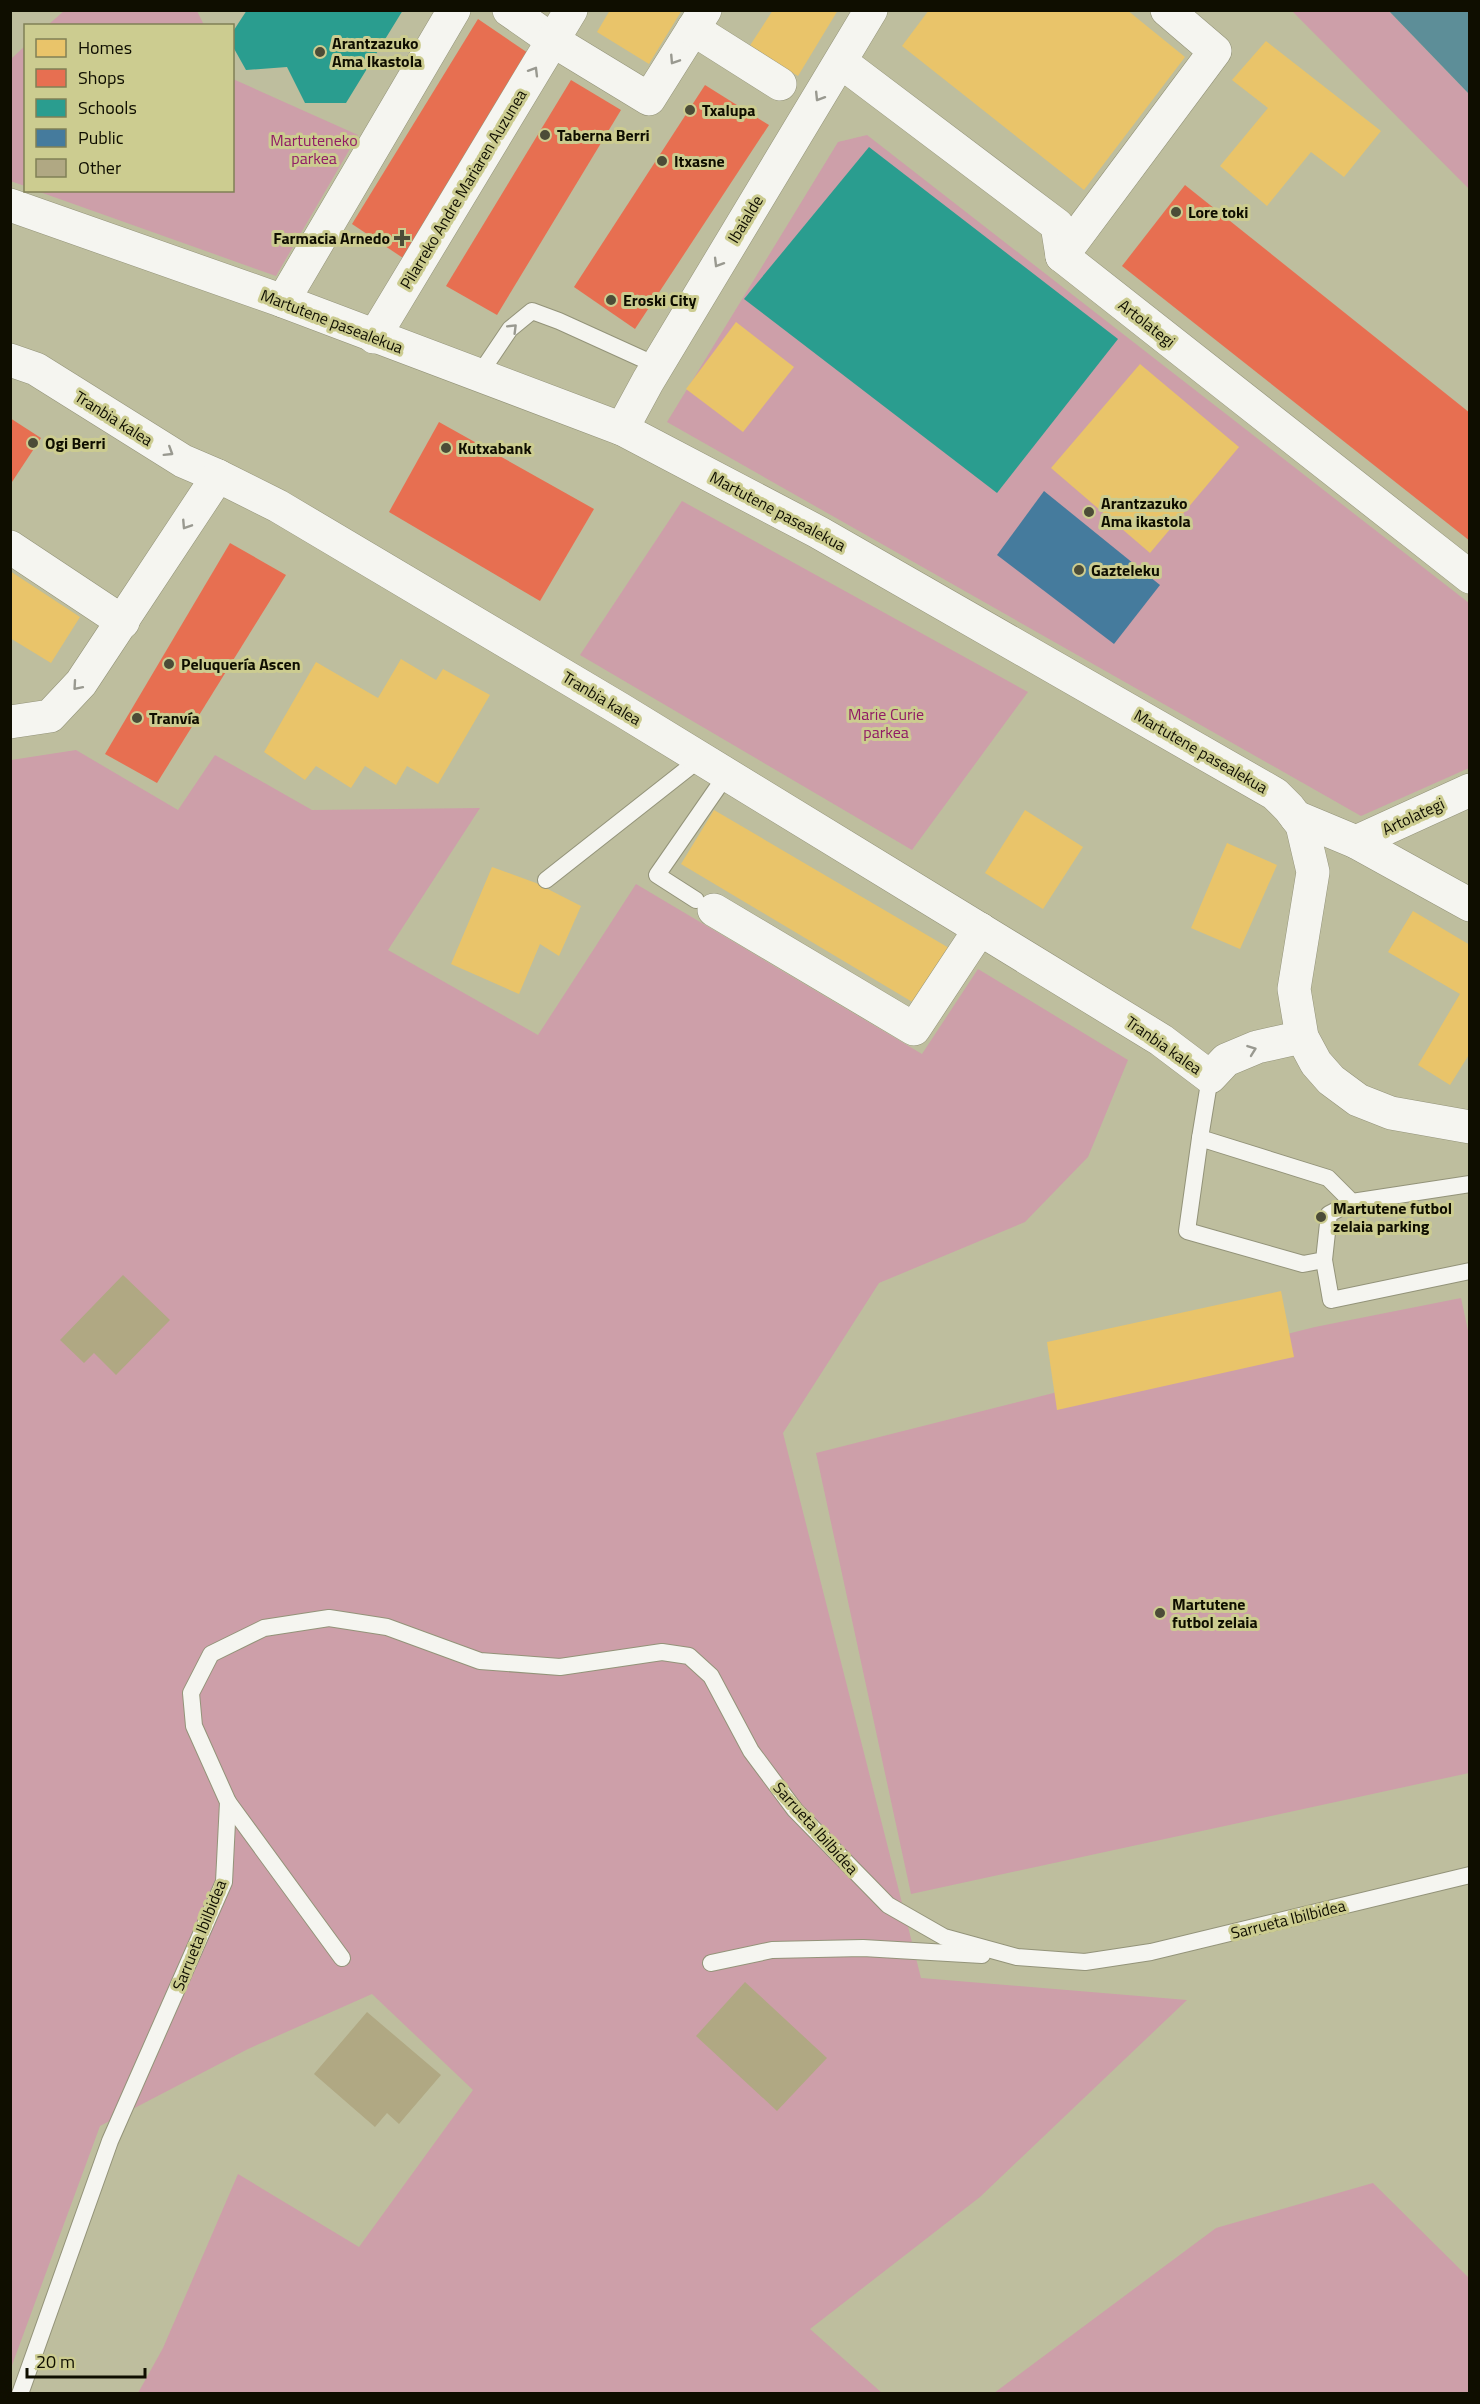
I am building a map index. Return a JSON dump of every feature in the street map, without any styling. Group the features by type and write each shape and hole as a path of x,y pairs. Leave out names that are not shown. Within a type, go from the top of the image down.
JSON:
{"street":[{"path":"283,302 454,10"},
{"path":"508,10 552,40 649,99 699,20 780,84"},
{"name":"Pilarreko Andre Mariaren Auzunea","path":"374,337 571,10"},
{"name":"Ibaialde","path":"622,429 657,366 871,10"},
{"path":"1062,256 1215,51 1167,10"},
{"path":"841,62 1057,225 1062,256"},
{"name":"Martutene pasealekua","path":"10,205 283,302 622,429 818,532 1275,794 1296,817 1305,835 1313,872 1294,989 1302,1036"},
{"name":"Artolategi","path":"1062,256 1470,577"},
{"name":"Tranbia kalea","path":"10,360 36,369 183,461 278,506 562,675 1161,1040 1210,1077 1226,1060 1257,1047 1302,1036"},
{"path":"10,722 50,716 81,682 218,476"},
{"path":"10,548 123,622"},
{"name":"Artolategi","path":"1356,842 1470,790"},
{"path":"1296,817 1356,842 1470,905"},
{"path":"705,905 914,1029 980,929"},
{"path":"1302,1036 1316,1063 1330,1080 1358,1100 1391,1113 1470,1127"}],"lane":[{"path":"479,375 510,329 532,311 657,366"},
{"path":"546,880 714,766"},
{"path":"705,905 657,875 714,766"},
{"path":"1210,1077 1187,1231 1303,1264 1324,1260"},
{"path":"1200,1138 1328,1178 1352,1202"},
{"path":"1470,1184 1352,1202 1329,1214 1324,1260 1330,1300 1470,1271"},
{"name":"Sarrueta Ibilbidea","path":"21,2394 110,2141 224,1882 228,1802 194,1726 191,1693 211,1654 264,1628 329,1618 387,1627 480,1661 560,1667 662,1652 689,1656 711,1676 752,1751 795,1810 888,1905 944,1937 1017,1957 1084,1962 1150,1952 1470,1875"},
{"path":"228,1802 342,1958"},
{"path":"711,1963 772,1950 863,1948 1017,1957"}],"green space":[{"path":"65,10 197,11 204,24 49,24"},
{"path":"1292,11 1389,11 1469,94 1469,189"},
{"path":"24,47 24,186 10,181 11,59"},
{"name":"Martuteneko parkea","path":"234,79 358,135 276,276 40,192 234,192"},
{"name":"Arantzazuko Ama ikastola","path":"867,135 1469,603 1469,768 1361,816 667,422 838,142"},
{"name":"Marie Curie parkea","path":"682,501 1028,692 912,850 580,655"},
{"path":"76,750 178,810 215,755 312,810 480,808 388,950 538,1035 636,884 922,1054 978,969 1128,1060 1088,1157 1025,1222 879,1283 783,1433 921,1978 1187,2000 980,2197 810,2329 882,2393 138,2393 163,2348 238,2174 359,2247 473,2090 372,1994 248,2049 100,2126 11,2368 11,760"},
{"name":"Martutene futbol zelaia","path":"1461,1298 1470,1340 1469,1773 911,1894 816,1453 1315,1327"},
{"path":"1373,2183 1469,2278 1469,2393 994,2393 1216,2228"}],"water":[{"path":"1389,11 1469,11 1469,94"}],"building: Homes":[{"path":"610,10 682,10 649,64 597,32"},
{"path":"773,10 838,10 798,76 749,47"},
{"path":"929,10 1127,10 1185,57 1084,190 902,46"},
{"path":"1266,41 1381,131 1344,177 1311,152 1267,206 1220,166 1268,108 1232,80"},
{"path":"736,322 794,367 743,432 686,389"},
{"path":"1140,364 1239,447 1150,553 1051,468"},
{"path":"10,571 80,617 51,663 10,638"},
{"path":"401,659 436,680 443,669 490,695 438,784 407,766 396,785 365,766 351,788 316,766 305,780 264,752 316,662 378,698"},
{"path":"714,810 949,948 914,1003 681,864"},
{"path":"1025,810 1083,847 1043,909 985,873"},
{"path":"1227,843 1277,865 1240,949 1191,928"},
{"path":"492,867 536,883 581,906 559,956 540,944 519,994 451,964"},
{"path":"1413,911 1470,945 1470,1053 1450,1085 1418,1065 1460,994 1388,952"},
{"path":"1281,1291 1294,1357 1057,1410 1047,1342"}],"building: Shops":[{"path":"478,19 528,53 403,258 352,224"},
{"path":"571,80 621,110 497,315 446,286"},
{"path":"705,85 769,125 635,329 574,287"},
{"path":"1185,185 1470,413 1470,541 1122,266"},
{"path":"10,418 41,438 10,485"},
{"path":"439,422 594,509 540,601 389,512"},
{"path":"230,543 286,575 157,783 105,754"}],"building: Schools":[{"name":"Arantzazuko Ama Ikastola","path":"247,10 403,10 346,103 305,103 287,67 246,70 234,49 234,30"},
{"path":"869,147 1118,339 997,493 744,299"}],"building: Public":[{"name":"Gazteleku","path":"1044,491 1160,585 1114,644 997,555"}],"building: Other":[{"path":"123,1275 170,1320 116,1375 94,1353 84,1363 60,1340"},
{"path":"745,1982 827,2058 777,2111 696,2036"},
{"path":"367,2012 441,2075 399,2124 387,2113 375,2127 314,2074"}],"place":[{"name":"Arantzazuko Ama Ikastola","path":"320,52"},
{"name":"Txalupa","path":"690,110"},
{"name":"Taberna Berri","path":"545,135"},
{"name":"Itxasne","path":"662,161"},
{"name":"Lore toki","path":"1176,212"},
{"name":"Farmacia Arnedo","path":"402,238"},
{"name":"Eroski City","path":"611,300"},
{"name":"Ogi Berri","path":"33,443"},
{"name":"Kutxabank","path":"446,448"},
{"name":"Arantzazuko Ama ikastola","path":"1089,512"},
{"name":"Gazteleku","path":"1079,570"},
{"name":"Peluquería Ascen","path":"169,664"},
{"name":"Tranvía","path":"137,718"},
{"name":"Martutene futbol zelaia parking","path":"1321,1217"},
{"name":"Martutene futbol zelaia","path":"1160,1613"}]}
